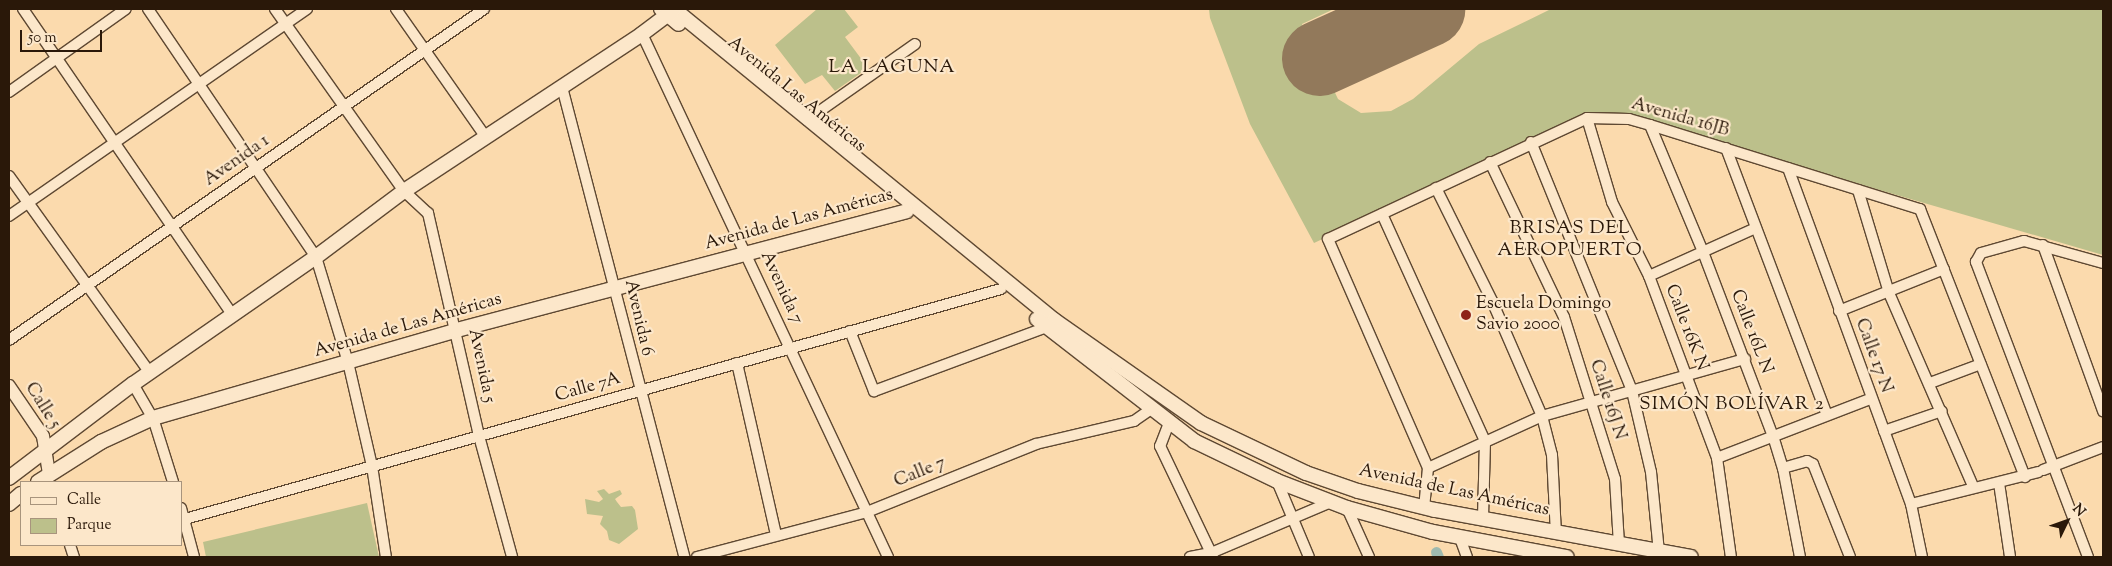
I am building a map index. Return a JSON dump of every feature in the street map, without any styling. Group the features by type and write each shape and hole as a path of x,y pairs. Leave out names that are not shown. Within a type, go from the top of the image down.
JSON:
{"main road":[{"path":"9,478 134,384 316,257 404,191 642,34 670,10"},
{"name":"Avenida de Las Américas","path":"670,10 1054,320 1201,423 1306,473 1429,509 1691,557"},
{"name":"Avenida Las Américas","path":"670,10 906,211"},
{"name":"Avenida de Las Américas","path":"46,479 101,442 153,418 457,330 615,290 906,211 1150,410 1194,441 1276,481 1347,508 1433,532 1567,557"},
{"path":"9,504 20,495"},
{"path":"1429,509 1440,521 1433,532"},
{"path":"1460,538 1456,526 1464,514"}],"street":[{"path":"23,9 233,316"},
{"path":"9,92 126,9"},
{"path":"148,9 257,166 316,257 348,362 372,466 386,557"},
{"name":"Avenida 5","path":"274,9 404,191 428,213 433,225 457,330 478,436 512,557"},
{"path":"9,216 114,140 200,86 308,9"},
{"path":"396,9 486,136"},
{"name":"Avenida 1","path":"9,340 87,283 484,9"},
{"name":"Avenida 7","path":"642,34 748,254 888,557"},
{"path":"807,120 915,44"},
{"name":"Avenida 6","path":"562,87 615,290 638,391 684,557"},
{"name":"Avenida 16JB","path":"1428,468 1328,239 1531,142 1587,118 1629,119 1920,209 1944,269"},
{"name":"Calle 16K N","path":"1587,118 1612,202 1649,276 1717,458 1731,557"},
{"name":"Calle 16L N","path":"1650,125 1703,252 1772,436 1783,468 1800,557"},
{"path":"1531,142 1632,391 1651,472 1659,552"},
{"path":"1726,148 1827,415"},
{"name":"Calle 16J N","path":"1490,162 1564,317 1615,478 1619,545"},
{"name":"Calle 17 N","path":"1788,168 1870,399 1911,504 1922,557"},
{"path":"9,176 150,373"},
{"path":"1436,188 1481,277 1542,416 1552,455 1556,533"},
{"path":"1858,190 1889,293 1930,383 1973,486"},
{"path":"1382,214 1485,441 1484,518"},
{"path":"1649,276 1756,228"},
{"path":"2088,557 2044,469 1976,262 1978,256 2024,241 2103,263"},
{"path":"2043,245 2103,411"},
{"path":"1839,311 1889,293 1944,269 2025,477"},
{"name":"Calle 7A","path":"185,519 1001,289"},
{"path":"850,331 874,391 1047,326"},
{"path":"1429,509 1428,468 1542,416 1591,400 1688,378 1744,359"},
{"path":"737,363 776,534"},
{"path":"1930,383 1981,364"},
{"path":"134,384 153,418 173,481"},
{"name":"Calle 5","path":"9,386 43,436 47,450 46,479"},
{"path":"1717,458 1870,399"},
{"name":"Calle 7","path":"697,557 776,534 867,512 1036,444 1134,421 1150,410"},
{"path":"1884,431 1942,411"},
{"path":"1168,423 1160,446 1212,555"},
{"path":"1911,504 1973,486 2025,477 2103,447"},
{"path":"1783,468 1808,461 1813,464 1850,557"},
{"path":"1276,481 1309,557"},
{"path":"1999,483 2010,557"},
{"path":"1190,557 1212,555 1331,502"},
{"path":"1347,508 1369,557"},
{"path":"182,511 194,557"},
{"path":"1460,538 1467,557"}],"green space":[{"path":"817,9 844,9 858,27 845,37 868,68 835,91 822,75 805,84 775,45"},
{"path":"1209,9 1334,9 1302,24 1338,99 1361,113 1391,111 1413,99 1479,44 1551,9 2103,9 2103,255 1625,116 1586,116 1314,243 1250,124 1210,18"},
{"path":"604,489 609,494 620,490 622,494 615,499 617,502 621,507 632,506 635,510 638,529 619,544 609,540 607,531 600,524 603,516 587,514 585,499 599,502 603,499 597,491"},
{"path":"367,503 379,557 206,557 203,542"}],"waterway":[{"path":"1436,552 1438,557"}],"runway":[{"path":"1319,58 1427,9"}],"place":[{"name":"Escuela Domingo Savio 2000","path":"1466,315"}],"district":[{"name":"LA LAGUNA","path":"892,68"},
{"name":"BRISAS DEL AEROPUERTO","path":"1570,240"},
{"name":"SIMÓN BOLÍVAR 2","path":"1732,405"}]}
